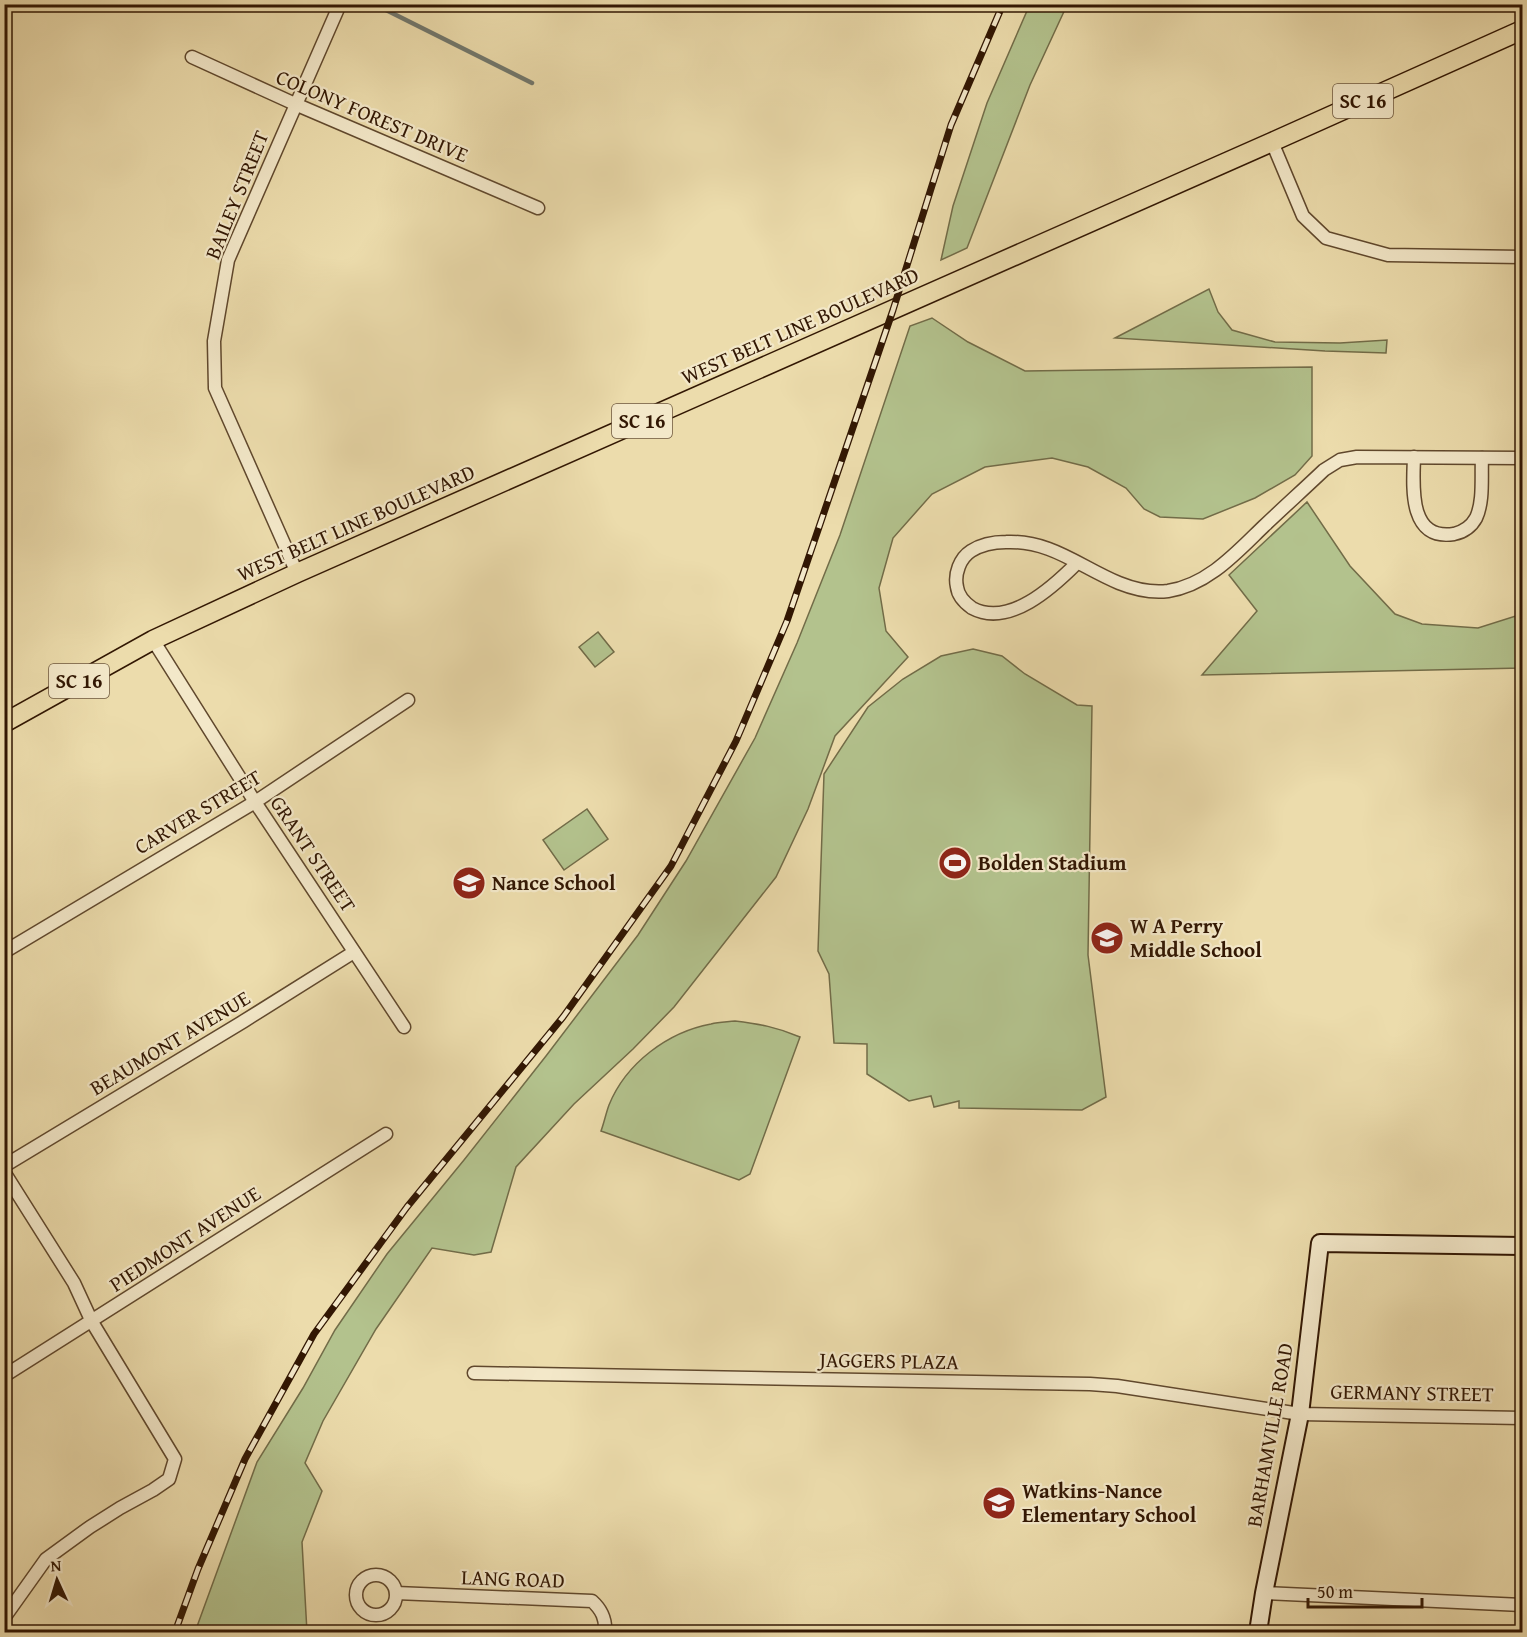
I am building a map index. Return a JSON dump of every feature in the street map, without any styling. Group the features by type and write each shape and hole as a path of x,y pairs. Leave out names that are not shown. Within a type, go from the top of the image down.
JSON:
{"main road":[{"name":"WEST BELT LINE BOULEVARD","path":"4,723 153,640 297,573 1522,30"}],"street":[{"name":"BAILEY STREET","path":"297,573 215,388 214,341 228,260 340,4"},
{"name":"COLONY FOREST DRIVE","path":"192,57 295,105 538,208"},
{"path":"1272,142 1303,216 1326,238 1388,255 1522,257"},
{"path":"1414,457 1413,498 1417,514 1422,523 1434,532 1448,535 1465,530 1476,517 1482,458"},
{"path":"1077,563 1052,587 1028,603 995,614 966,604 956,585 958,568 968,554 984,545 1018,542 1040,545 1063,554 1077,563 1131,587 1168,591 1196,582 1225,563 1333,464 1350,458 1522,458"},
{"name":"GRANT STREET","path":"153,640 255,802 404,1027"},
{"name":"CARVER STREET","path":"4,952 255,802 408,700"},
{"name":"BEAUMONT AVENUE","path":"4,1166 354,952"},
{"name":"PIEDMONT AVENUE","path":"4,1376 386,1134"},
{"path":"4,1172 74,1283 92,1322 175,1459 169,1479 90,1527 46,1559 4,1618"},
{"name":"BARHAMVILLE ROAD","path":"1258,1632 1300,1414 1320,1243 1522,1246"},
{"name":"JAGGERS PLAZA","path":"474,1373 1090,1384 1117,1386 1300,1414"},
{"name":"GERMANY STREET","path":"1300,1414 1522,1418"},
{"name":"LANG ROAD","path":"396,1593 592,1601 601,1609 606,1627 605,1632"},
{"path":"1264,1593 1522,1605"}],"green space":[{"path":"1030,4 1067,5 1030,85 967,248 941,260 953,206 987,103"},
{"path":"1209,289 1218,312 1232,330 1275,342 1340,343 1387,340 1386,353 1115,338"},
{"path":"932,318 968,342 1025,371 1312,367 1312,456 1295,475 1255,498 1203,519 1160,517 1144,509 1126,488 1088,467 1052,458 985,467 932,494 893,538 879,588 886,631 908,657 835,736 808,809 776,877 674,1007 574,1104 516,1167 491,1252 474,1255 432,1248 376,1329 323,1421 305,1463 322,1491 302,1542 307,1632 195,1632 257,1462 303,1388 335,1330 387,1254 546,1056 638,935 686,861 755,738 797,643 840,535 910,326"},
{"path":"1307,502 1350,566 1395,614 1422,624 1478,628 1522,614 1522,668 1202,675 1257,611 1229,575"},
{"path":"598,632 614,652 595,667 579,647"},
{"name":"Bolden Stadium","path":"973,649 1002,656 1025,674 1077,705 1092,706 1088,955 1106,1097 1082,1110 959,1108 959,1101 934,1107 931,1096 909,1101 867,1074 867,1044 834,1043 829,974 818,951 824,774 868,707 903,679 941,656"},
{"path":"587,809 608,839 564,870 543,840"},
{"path":"735,1021 768,1026 800,1037 750,1174 739,1180 601,1131 616,1090 637,1063 650,1052 679,1034 695,1028"}],"waterway":[{"path":"374,4 532,83"}],"railway":[{"path":"175,1632 198,1569 245,1459 314,1334 407,1207 563,1017 671,866 736,741 787,621 893,310 951,125 1003,4"}],"place":[{"name":"Bolden Stadium","path":"955,863"},
{"name":"Nance School","path":"469,883"},
{"name":"W A Perry Middle School","path":"1107,938"},
{"name":"Watkins-Nance Elementary School","path":"999,1503"}]}
